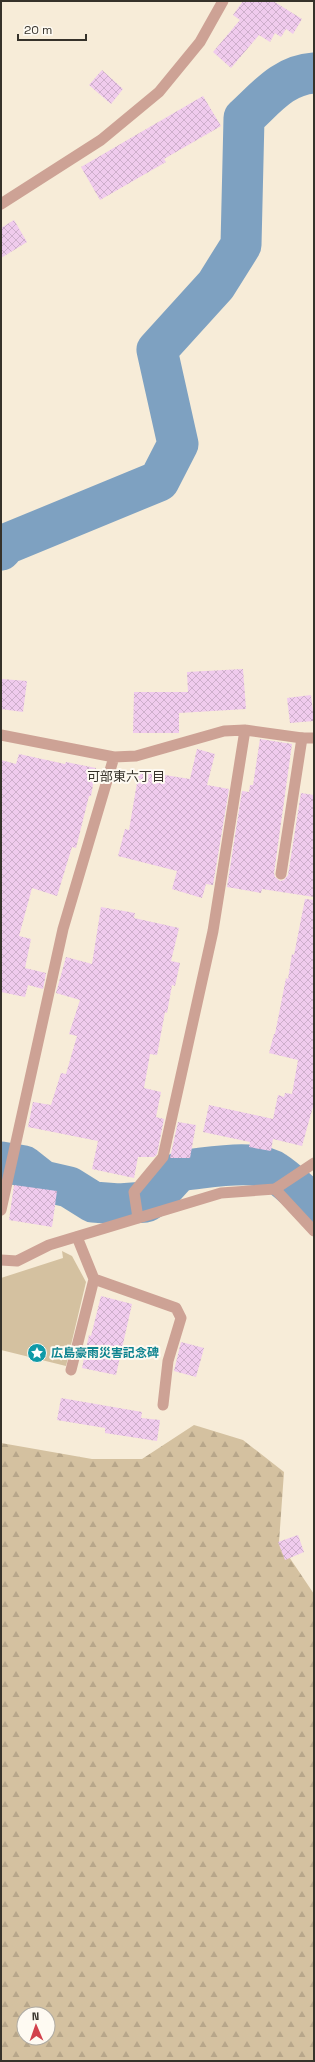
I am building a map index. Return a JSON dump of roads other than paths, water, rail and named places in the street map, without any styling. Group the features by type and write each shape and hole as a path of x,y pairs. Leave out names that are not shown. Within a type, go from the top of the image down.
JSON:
{"street":[{"path":"1,204 102,140 159,92 200,42 223,1"},
{"path":"136,1208 134,1192 163,1158 213,931 245,730"},
{"path":"1,735 114,758 136,756 224,731 245,730 302,738 314,738"},
{"path":"281,874 302,738"},
{"path":"1,1210 12,1154 63,929 114,758"},
{"path":"1,1260 17,1261 49,1245 77,1237 136,1208 221,1194 278,1187 314,1163"},
{"path":"278,1187 314,1231"},
{"path":"71,1370 94,1279 77,1237"},
{"path":"94,1279 176,1308 181,1318 168,1361 163,1405"}],"waterway":[{"path":"1,550 6,544 159,481 178,444 157,350 216,285 241,245 244,118 284,83 293,78 314,73"},
{"path":"1,1162 24,1166 43,1181 69,1187 93,1202 119,1204 146,1202 157,1195 176,1174 184,1170 231,1165 256,1166 267,1168 275,1172 314,1203"}],"place":[{"name":"広島豪雨災害記念碑","path":"37,1353"}],"district":[{"name":"可部東六丁目","path":"126,776"}]}
